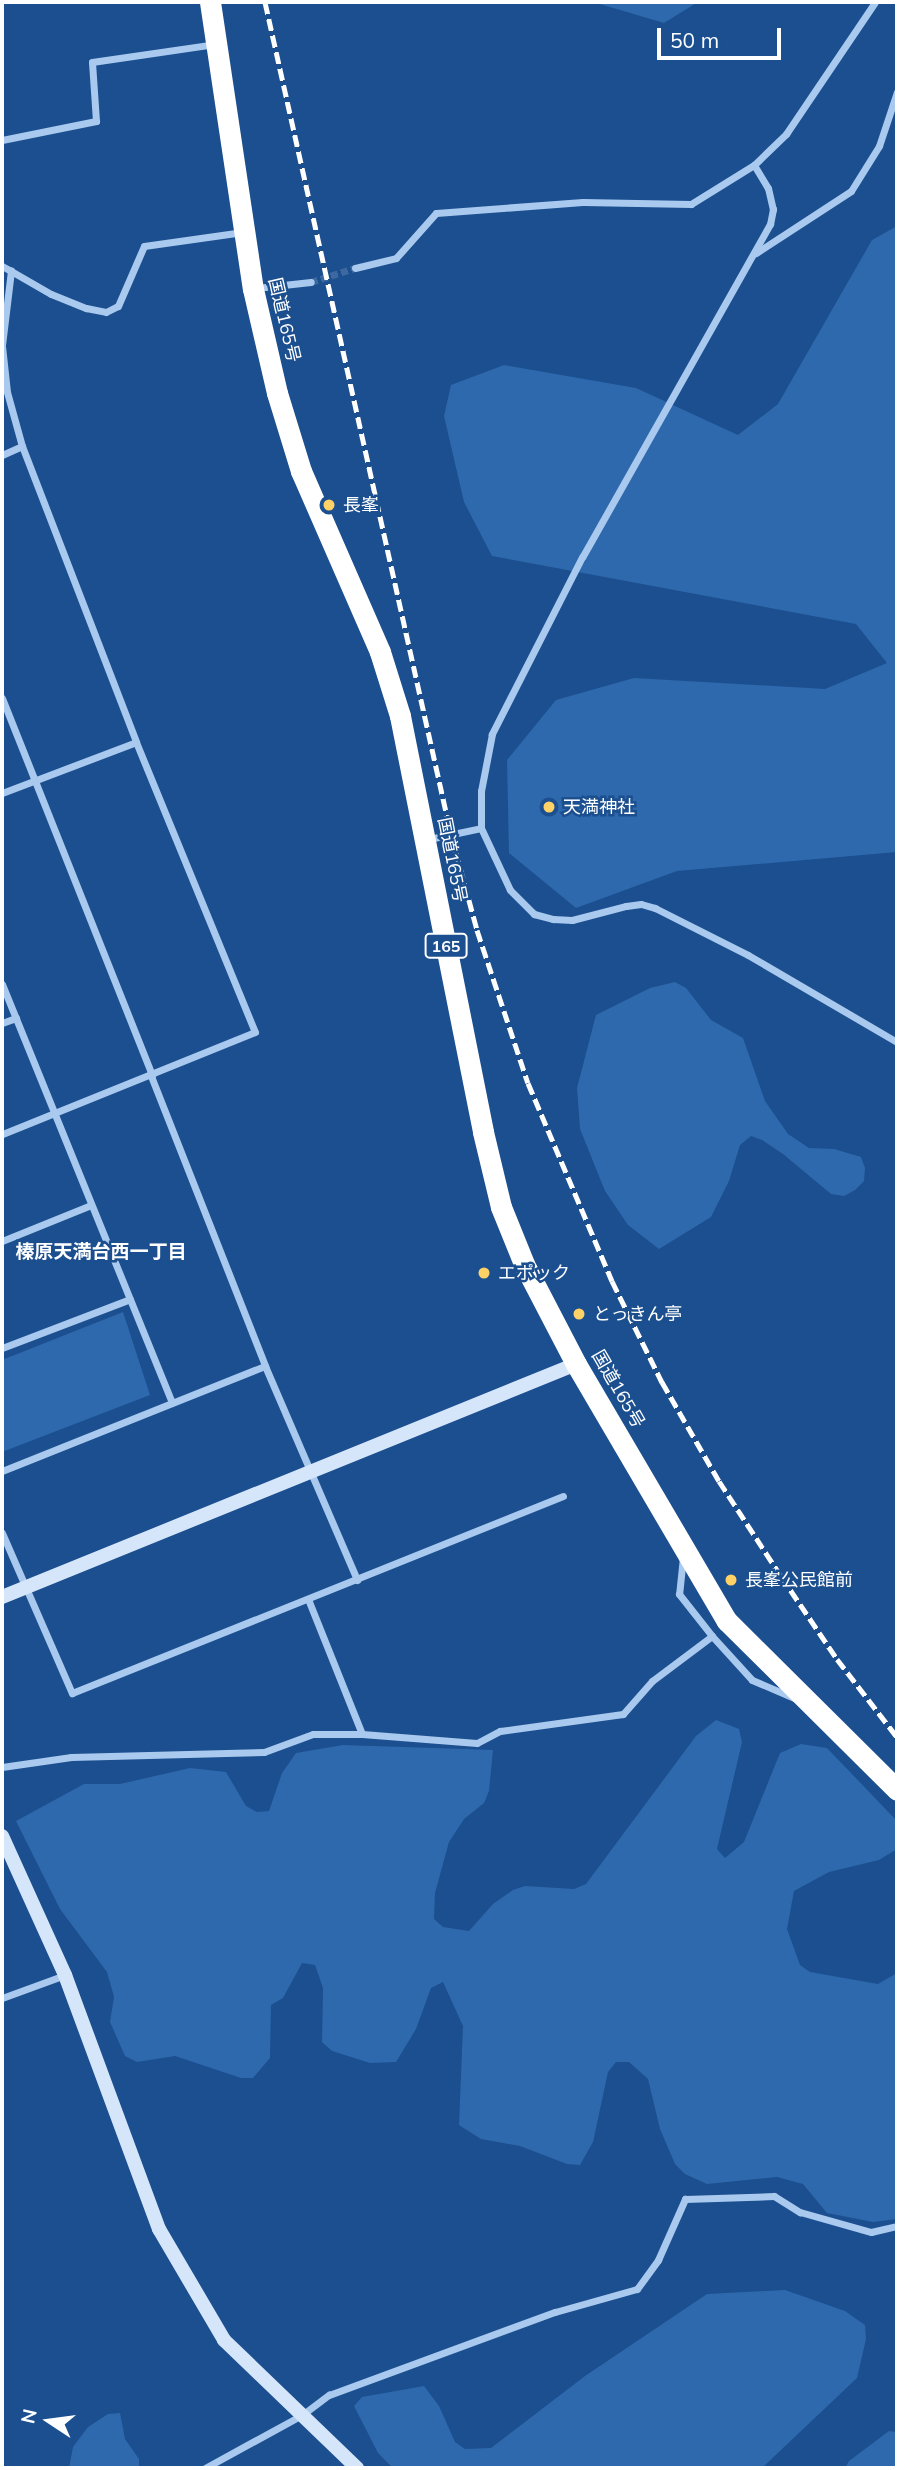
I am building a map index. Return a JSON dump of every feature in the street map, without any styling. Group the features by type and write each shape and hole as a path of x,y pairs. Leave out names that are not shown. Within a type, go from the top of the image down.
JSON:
{"highway":[{"name":"国道165号","path":"210,2 253,289 277,393 301,471 380,652 392,691 425,840 483,1132 501,1207 524,1264 576,1364 727,1620 810,1703 895,1782"}],"street":[{"path":"355,268 396,258 436,213 501,206 583,202 691,204 754,165 786,134 813,98 875,2"},
{"path":"2,140 96,121 92,62 216,44"},
{"path":"755,254 851,191 880,146 897,92"},
{"path":"754,165 768,188 773,209 770,224 582,557 492,734 481,791 481,828 510,890 534,914 572,920 626,905 641,904 655,908 748,955 897,1042"},
{"path":"2,265 51,294 86,308 106,312 118,306 144,246 244,231"},
{"path":"2,1134 255,1032 136,742 22,446 7,392 2,346 11,271"},
{"path":"253,289 311,282"},
{"path":"2,455 22,446"},
{"path":"2,698 265,1366 357,1580"},
{"path":"2,793 136,742"},
{"path":"425,840 481,828"},
{"path":"2,984 172,1403"},
{"path":"2,1023 16,1018"},
{"path":"2,1241 91,1205"},
{"path":"2,1349 130,1299"},
{"path":"2,1597 576,1364"},
{"path":"2,1471 265,1366"},
{"path":"2,1533 72,1693 563,1496"},
{"path":"683,1545 679,1594 712,1636 752,1680 789,1698 810,1703"},
{"path":"308,1599 362,1734"},
{"path":"2,1767 71,1757 264,1752 313,1734 362,1734 477,1743 500,1731 624,1714 652,1681 712,1636"},
{"path":"2,1836 65,1975 159,2229 224,2340 357,2468"},
{"path":"2,1998 65,1975"},
{"path":"205,2468 302,2415 329,2395 555,2312 637,2289 658,2260 685,2199 774,2196 800,2212 871,2232 897,2226"}],"shaded area":[{"path":"593,2 698,2 664,23"},
{"path":"897,226 897,852 677,871 576,908 509,853 507,760 556,700 634,678 825,689 887,663 856,624 492,556 464,502 444,416 451,385 504,365 636,388 738,435 778,404 872,240"},
{"path":"675,982 686,988 711,1020 743,1038 765,1101 788,1134 809,1148 834,1149 861,1157 865,1168 864,1181 855,1190 844,1196 831,1194 783,1154 751,1136 740,1145 729,1181 711,1217 659,1249 628,1225 605,1191 580,1129 577,1088 596,1015 650,988"},
{"path":"123,1312 150,1395 2,1452 2,1360"},
{"path":"716,1720 739,1729 742,1742 717,1849 725,1858 744,1842 780,1753 801,1744 827,1748 897,1821 897,1849 879,1860 829,1872 794,1891 787,1929 800,1965 810,1972 878,1984 897,1973 897,2219 873,2222 827,2213 803,2184 777,2177 707,2184 685,2174 675,2164 660,2129 648,2079 629,2062 616,2062 608,2072 593,2142 580,2165 567,2164 520,2146 481,2139 459,2125 463,2026 443,1982 431,1988 416,2029 396,2062 370,2063 332,2051 322,2042 323,1988 315,1965 302,1963 283,1998 271,2005 270,2058 253,2078 241,2078 175,2056 137,2062 125,2056 110,2022 114,1997 107,1972 60,1909 16,1821 84,1784 120,1784 190,1768 226,1772 246,1806 257,1812 269,1811 282,1773 296,1753 343,1745 493,1750 489,1791 484,1803 464,1819 449,1842 435,1893 434,1919 443,1927 469,1931 493,1904 513,1890 525,1886 574,1889 586,1884 696,1736"},
{"path":"785,2290 845,2311 865,2325 866,2339 857,2378 762,2468 393,2468 378,2453 354,2406 362,2397 424,2386 439,2406 455,2442 465,2449 491,2448 585,2376 707,2294"},
{"path":"120,2413 125,2439 139,2459 139,2468 69,2468 73,2447 88,2427 108,2414"},
{"path":"889,2431 897,2432 897,2468 845,2468 849,2461"}],"tunnel":[{"path":"311,282 355,268"}],"railway":[{"path":"265,2 451,834 477,930 528,1083 612,1281 662,1382 719,1481 781,1576 837,1659 897,1737"}],"place":[{"name":"長峯","path":"329,505"},
{"name":"天満神社","path":"549,807"},
{"name":"エポック","path":"484,1273"},
{"name":"とっきん亭","path":"579,1314"},
{"name":"長峯公民館前","path":"731,1580"}],"district":[{"name":"榛原天満台西一丁目","path":"101,1252"}]}
